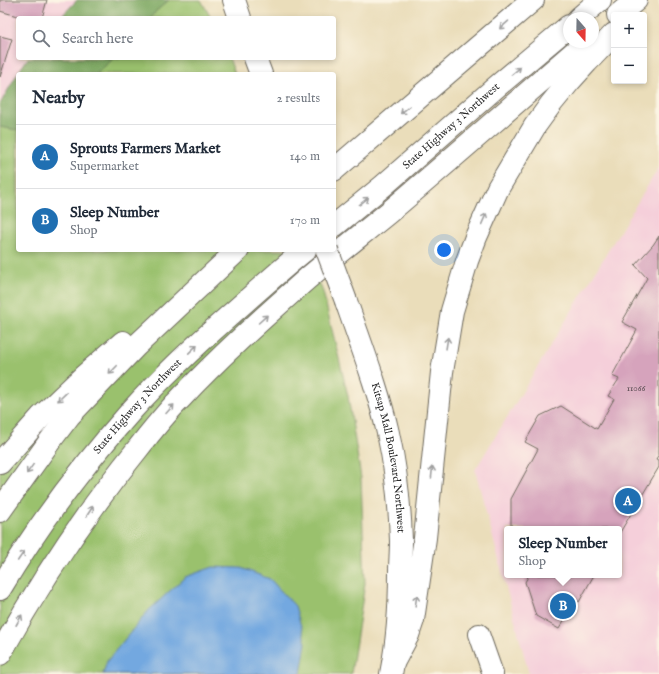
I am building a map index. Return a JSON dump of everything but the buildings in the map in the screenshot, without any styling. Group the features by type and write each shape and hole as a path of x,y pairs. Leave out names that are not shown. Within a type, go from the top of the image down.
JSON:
{"main road":[{"path":"234,0 239,16"},
{"path":"336,168 533,0"},
{"path":"586,12 600,0"},
{"path":"622,12 636,0"},
{"path":"637,12 649,0"},
{"path":"599,31 611,21"},
{"name":"State Highway 3 Northwest","path":"336,224 383,186 563,31"},
{"path":"392,669 408,635 413,620 425,538 442,372 452,311 467,261 498,188 535,126 569,82 611,37"},
{"path":"0,654 52,566 94,504 109,483 179,400 224,354 309,278 388,213 579,48"},
{"path":"256,60 260,72"},
{"name":"State Highway 3 Northwest","path":"0,589 40,527 101,447 134,408 207,336 302,252"},
{"name":"Kitsap Mall Boulevard Northwest","path":"328,252 379,397 388,434 396,483 400,513 401,542 400,600 398,631 392,669"},
{"path":"0,463 41,417 85,375 129,336 235,253"},
{"path":"0,511 50,440 69,416 136,346 235,253"}],"lane":[{"path":"479,634 494,674"}],"shaded area":[{"path":"0,0 77,0 62,16 16,16 16,60 27,60 18,72 16,72 16,76 0,104"},
{"path":"659,167 659,674 529,674 475,470"}],"green space":[{"path":"77,0 169,0 152,16 62,16"},
{"path":"169,0 201,0 210,16 152,16"},
{"path":"27,60 112,60 98,72 18,72"},
{"path":"112,60 230,60 234,72 98,72"},
{"path":"16,76 16,130 0,127 0,104"},
{"path":"0,127 16,130 16,252 307,252 323,292 348,396 361,478 365,583 351,674 0,674"}],"water":[{"path":"213,567 241,568 270,579 295,606 306,643 301,674 103,674 107,661 148,611 185,577"}],"place":[{"name":"Sprouts Farmers Market","path":"628,501"},
{"name":"Sleep Number","path":"563,606"}]}
